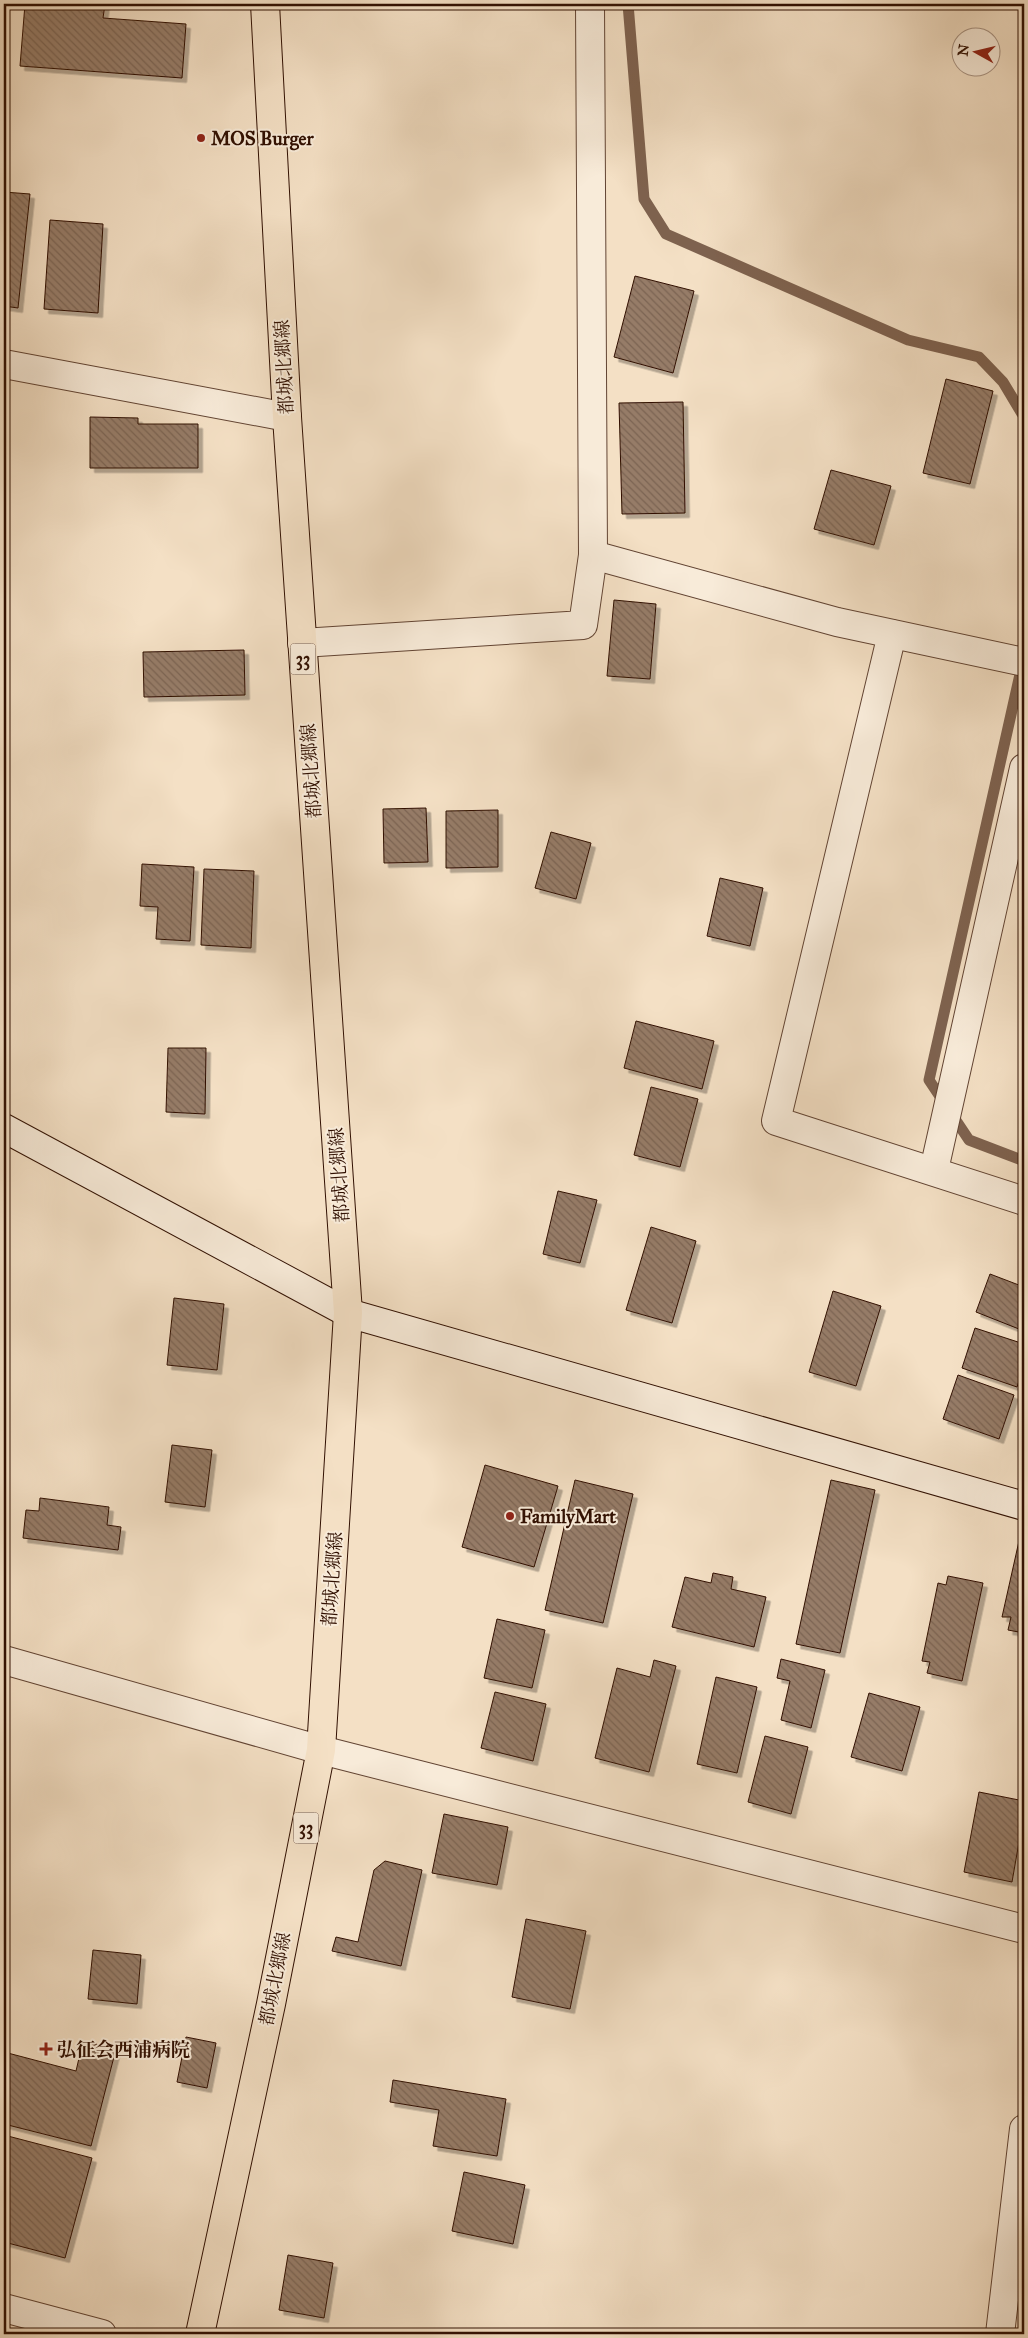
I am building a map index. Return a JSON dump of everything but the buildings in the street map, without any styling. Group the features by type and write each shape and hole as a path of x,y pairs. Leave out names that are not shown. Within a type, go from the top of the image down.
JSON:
{"main road":[{"name":"都城北郷線","path":"200,2334 271,2004 321,1750 348,1313 287,417 265,4"}],"street":[{"path":"302,643 583,625 592,555 590,4"},
{"path":"4,364 287,417"},
{"path":"592,555 828,619 1014,659"},
{"path":"892,634 776,1121 934,1170 1024,1201"},
{"path":"934,1170 1024,768"},
{"path":"4,1128 348,1313 1024,1506"},
{"path":"4,1660 321,1750 1024,1929"},
{"path":"1000,2334 1024,2129"},
{"path":"4,2308 102,2334"}],"waterway":[{"path":"628,4 644,199 666,234 908,340 979,357 1003,382 1024,417"},
{"path":"1023,661 929,1080 969,1140 1024,1161"}],"place":[{"name":"MOS Burger","path":"201,138"},
{"name":"FamilyMart","path":"510,1516"},
{"name":"弘征会西浦病院","path":"46,2049"}]}
